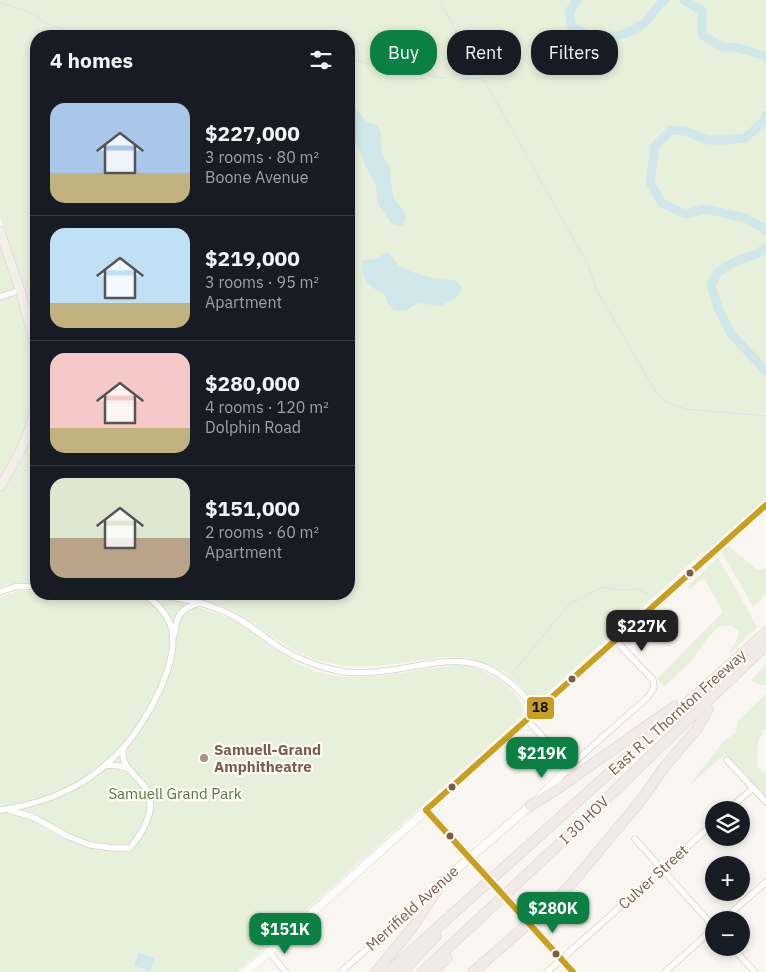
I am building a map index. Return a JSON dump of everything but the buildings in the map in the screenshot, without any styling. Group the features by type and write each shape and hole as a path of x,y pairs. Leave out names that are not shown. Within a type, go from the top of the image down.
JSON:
{"highway":[{"name":"East R L Thornton Freeway","path":"432,972 708,709 766,632"},
{"name":"I 30 HOV","path":"422,972 766,645"},
{"name":"East R L Thornton Freeway","path":"388,972 710,682 766,653"},
{"path":"530,806 710,682"},
{"path":"473,972 558,897 642,799 680,747 697,729 708,709"},
{"path":"376,972 412,928 443,881"},
{"path":"402,972 484,884"},
{"path":"428,972 454,951"}],"main road":[{"path":"0,231 30,326"},
{"path":"0,488 30,430"},
{"path":"246,972 766,505"},
{"name":"Merrifield Avenue","path":"443,881 530,806"},
{"path":"426,810 573,972"}],"street":[{"path":"0,297 20,290"},
{"path":"0,592 14,587 30,586"},
{"path":"151,600 164,612 171,626 173,643"},
{"path":"184,600 202,603 219,609 236,617 290,654 337,671 377,672 450,661 475,663 505,678 536,710"},
{"path":"0,810 33,803 75,786 106,765 123,749 145,720 155,701 168,666 176,619 179,614 189,607 202,603"},
{"name":"Merrifield Avenue","path":"530,806 570,766 648,697 654,688 653,680 615,640"},
{"path":"526,719 570,766"},
{"path":"7,809 33,817 67,836 90,845 130,848 145,828 150,814 150,798 146,790 127,768 122,756 123,749"},
{"path":"727,760 766,802"},
{"path":"106,765 127,768"},
{"path":"738,801 753,788"},
{"path":"33,803 31,809 33,817"},
{"name":"Culver Street","path":"547,972 705,831"},
{"path":"635,840 705,917"},
{"name":"Merrifield Avenue","path":"341,972 443,881"},
{"path":"733,911 766,882"},
{"path":"665,972 705,935"},
{"path":"269,952 286,972"},
{"path":"740,956 755,972"}],"green space":[{"path":"0,0 766,0 766,499 709,550 702,553 545,695 538,699 530,696 510,676 502,671 471,659 448,657 361,666 340,665 318,660 287,646 233,612 203,600 355,600 355,30 30,30 30,307 0,217"},
{"path":"0,242 30,335 30,414 22,440 0,479"},
{"path":"30,434 30,582 9,584 0,587 0,494"},
{"path":"729,546 757,570 766,568 766,594 753,607 721,550"},
{"path":"718,557 757,627 734,650 729,652 737,640 739,631 731,625 718,627 692,660 664,687 657,679 723,612 704,578 690,589 688,586"},
{"name":"Samuell Grand Park","path":"18,591 30,591 30,600 164,600 189,605 238,623 294,662 315,671 331,675 366,677 455,665 472,667 487,673 501,682 514,693 524,710 521,717 237,972 0,972 0,597"},
{"path":"766,665 766,685 761,685 751,680"},
{"path":"766,694 766,729 758,741 757,767 766,774 766,800 725,754 689,786 722,743 736,732 738,721"}],"water":[{"path":"355,110 366,121 378,126 380,130 382,152 390,167 393,196 404,211 406,218 402,226 392,224 377,203 376,186 363,161 361,152 355,142"},
{"path":"388,252 399,266 406,270 435,278 455,280 461,286 461,292 454,299 441,306 418,303 405,311 394,310 388,304 384,293 374,289 364,277 362,266 363,260 376,259"},
{"path":"139,953 155,958 150,971 134,966"}],"waterway":[{"path":"439,0 587,263 597,291 657,394 666,402 686,409 766,416"},
{"path":"577,0 569,12 572,28 601,37 621,35 639,27 665,0"},
{"path":"684,0 702,11 702,35 722,47 739,48 765,56 766,58"},
{"path":"0,3 24,10 38,16 42,22 65,30"},
{"path":"355,60 409,73 446,78"},
{"path":"460,79 482,78"},
{"path":"766,115 764,121 745,138 707,140 685,131 671,130 655,146 650,183 662,203 685,214 706,209 745,218 766,231"},
{"path":"766,247 757,254 736,261 718,272 711,285 718,308 732,335 766,371"},
{"path":"515,670 571,602 577,601 602,587 621,590 637,589 651,595"}],"transit line":[{"name":"18","path":"426,810 766,505"},
{"name":"18","path":"426,810 573,972"}],"place":[{"name":"Samuell-Grand Amphitheatre","path":"204,758"}]}
